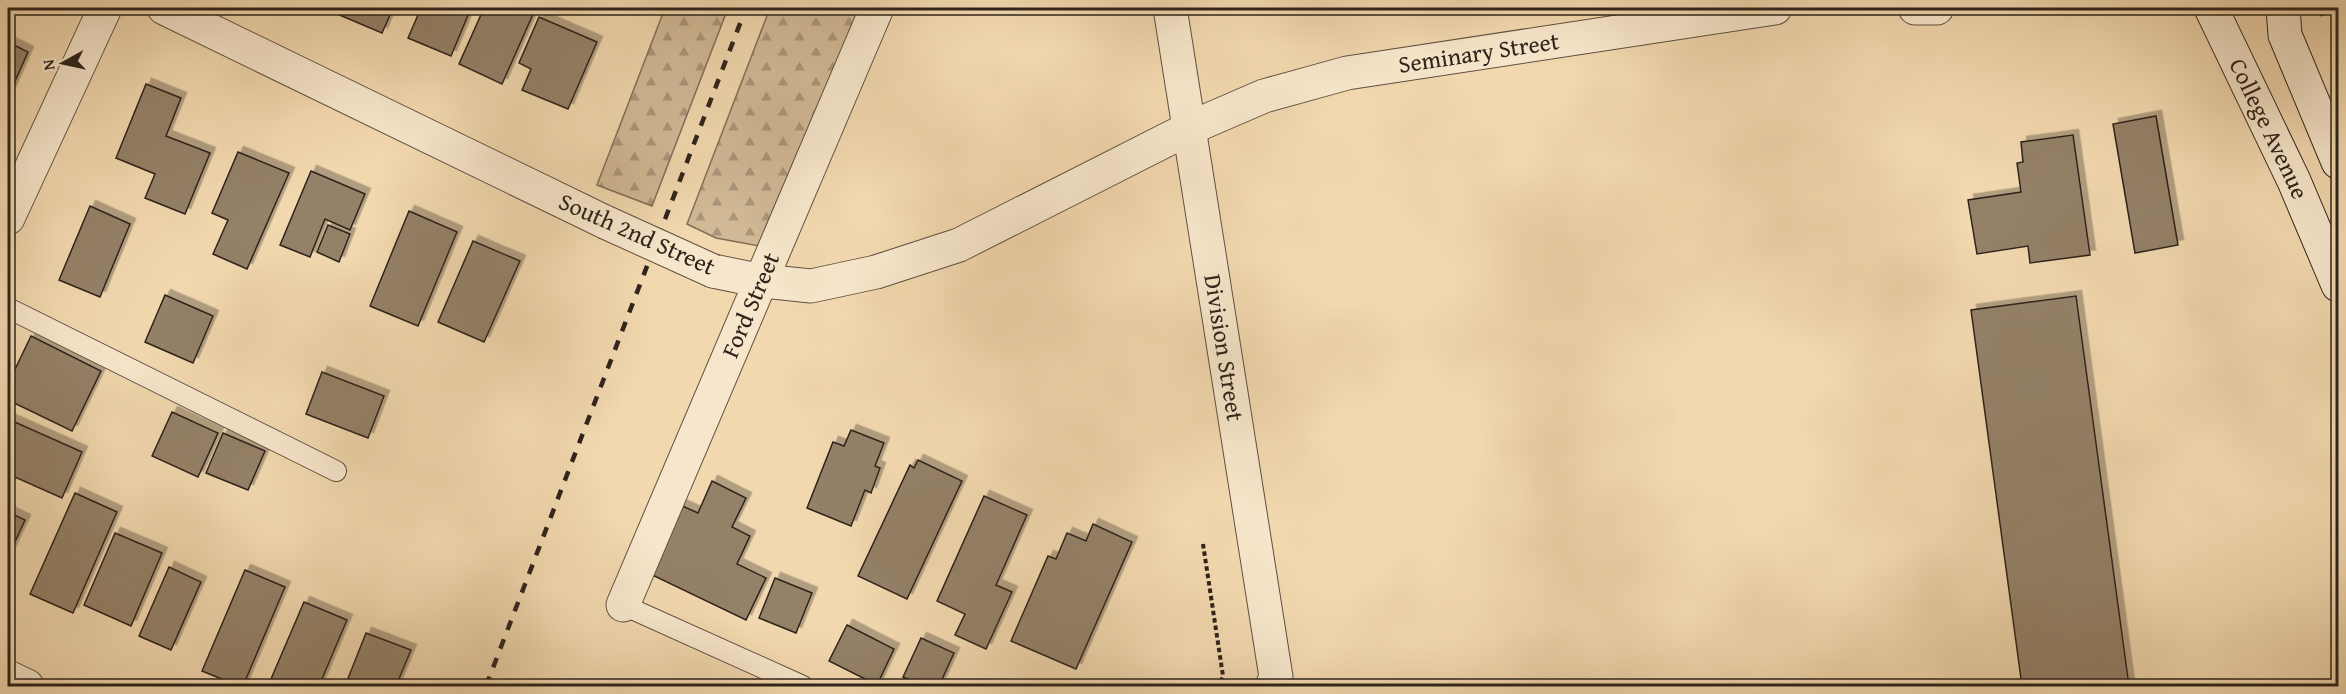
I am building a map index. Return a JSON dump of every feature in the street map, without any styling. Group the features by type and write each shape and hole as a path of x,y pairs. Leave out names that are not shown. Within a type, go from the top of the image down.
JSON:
{"street":[{"path":"8,218 105,8"},
{"name":"South 2nd Street","path":"164,8 605,222 713,271 762,281 811,286 876,272 959,244 1190,128"},
{"name":"Ford Street","path":"623,605 877,8"},
{"name":"Division Street","path":"1170,8 1276,677 1272,687"},
{"name":"Seminary Street","path":"1190,128 1264,96 1347,73 1775,8"},
{"path":"1915,8 1937,8"},
{"name":"College Avenue","path":"2211,8 2275,139 2338,285"},
{"name":"College Avenue","path":"2283,8 2285,35 2338,162"},
{"path":"8,677 27,687"}],"lane":[{"path":"8,308 336,471"},
{"path":"623,605 803,687"}],"path":[{"path":"1203,544 1223,676 1219,687"}],"green space":[{"path":"665,8 728,8 652,206 597,185"},
{"path":"770,8 859,8 759,246 716,238 687,224"}],"building":[{"path":"323,8 393,8 382,33"},
{"path":"421,8 471,8 451,56 408,38"},
{"path":"484,8 524,8 534,12 502,84 459,64"},
{"path":"539,17 597,42 568,109 522,90 531,69 519,63"},
{"path":"8,42 28,52 8,97"},
{"path":"146,84 181,98 166,136 210,153 185,214 145,198 155,174 116,158"},
{"path":"2156,116 2178,245 2135,253 2113,124"},
{"path":"2073,135 2090,255 2030,263 2028,246 1977,254 1968,200 2021,192 2017,163 2023,162 2021,142"},
{"path":"238,152 289,173 247,269 213,254 228,220 212,213"},
{"path":"311,171 365,194 350,230 325,219 310,257 280,245"},
{"path":"90,206 130,224 100,297 59,280"},
{"path":"409,211 457,232 418,326 370,306"},
{"path":"328,225 350,234 339,262 317,252"},
{"path":"473,241 520,261 484,342 438,322"},
{"path":"165,295 213,316 193,363 145,342"},
{"path":"2076,296 2129,686 2022,686 1971,310"},
{"path":"31,336 101,371 72,431 8,400 8,384"},
{"path":"322,372 384,396 368,438 306,414"},
{"path":"172,412 218,433 198,477 152,456"},
{"path":"8,419 82,452 62,498 8,474"},
{"path":"851,430 884,443 875,466 880,468 871,493 865,490 851,526 807,508 833,442 844,446"},
{"path":"223,433 265,451 248,490 206,473"},
{"path":"918,460 962,481 907,599 858,576 910,465 914,468"},
{"path":"712,481 746,498 732,527 750,536 737,564 766,578 746,620 648,573 680,505 698,513"},
{"path":"75,493 117,512 73,613 30,594"},
{"path":"984,496 1027,515 996,585 1012,592 986,649 955,635 965,614 937,601"},
{"path":"8,512 25,520 8,557"},
{"path":"1093,524 1132,542 1076,669 1011,641 1048,556 1056,559 1067,533 1086,541"},
{"path":"115,533 162,553 131,626 84,605"},
{"path":"169,567 201,582 171,650 139,636"},
{"path":"245,570 285,587 243,686 239,686 202,671"},
{"path":"775,578 812,593 796,633 759,618"},
{"path":"304,602 347,620 319,686 268,686"},
{"path":"847,625 894,649 877,685 829,661"},
{"path":"366,633 411,650 396,686 345,686"},
{"path":"921,638 954,653 939,686 925,686 903,677"}],"railway":[{"path":"486,686 746,8"}]}
